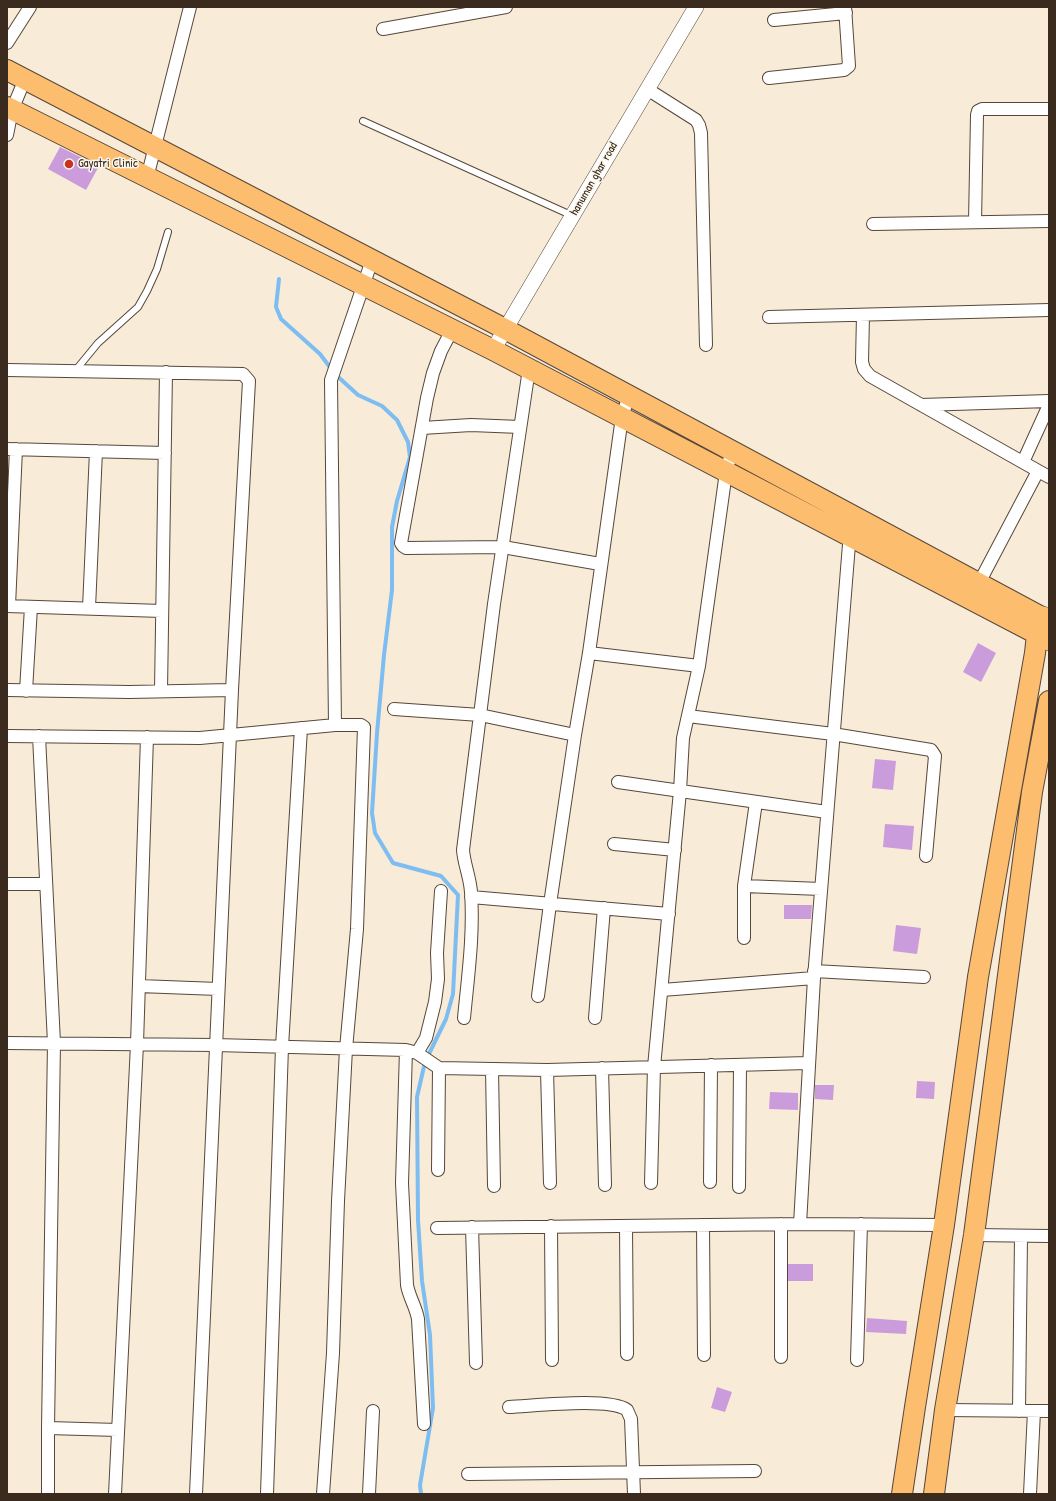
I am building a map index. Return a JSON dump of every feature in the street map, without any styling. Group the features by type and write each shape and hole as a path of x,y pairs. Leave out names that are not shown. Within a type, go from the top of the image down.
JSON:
{"main road":[{"path":"7,70 505,329 853,515 979,583 1044,628"},
{"path":"9,109 493,350 849,536 1044,628"},
{"path":"274,241 286,215"},
{"path":"902,1494 944,1225 978,977 1034,660 1044,628"},
{"path":"934,1494 945,1410 974,1235 1032,792 1049,701"}],"street":[{"path":"7,43 30,7"},
{"path":"147,178 190,7"},
{"path":"383,29 506,7"},
{"name":"hanuman ghar road","path":"493,350 696,7"},
{"path":"769,78 844,70 849,66 845,10 774,20"},
{"path":"7,135 9,109 25,79"},
{"path":"647,89 696,120 701,133 706,345"},
{"path":"975,222 978,110 1049,109"},
{"path":"873,224 1049,221"},
{"path":"335,725 331,380 372,260"},
{"path":"768,317 1049,310"},
{"path":"863,315 862,362 864,369 870,376 1049,477"},
{"path":"452,330 441,351 433,373 427,398 402,542 403,546 406,548 503,547 600,564"},
{"path":"464,1018 471,950 471,885 465,866 463,850 503,547 529,369"},
{"path":"7,370 243,374 249,381 215,1045 196,1494"},
{"path":"160,690 166,372"},
{"path":"538,996 550,904 622,418 629,395"},
{"path":"920,405 1049,401"},
{"path":"1022,462 1049,405"},
{"path":"422,428 470,424 520,427"},
{"path":"162,611 89,608 31,608 8,606 12,449 165,453"},
{"path":"651,1183 654,1067 675,850 683,738 699,666 726,472 732,450"},
{"path":"89,608 96,451"},
{"path":"979,583 1038,471"},
{"path":"800,1224 814,974 849,536 853,515"},
{"path":"26,690 31,608"},
{"path":"588,653 699,666"},
{"path":"7,690 129,692 160,690 232,690"},
{"path":"394,709 480,715 575,735"},
{"path":"688,716 833,734 931,750 935,756 926,856"},
{"path":"7,736 200,738 335,725 364,726 357,929 346,1049 338,1201 333,1353 323,1494"},
{"path":"267,1494 282,1047 300,728"},
{"path":"39,736 54,1043 48,1494"},
{"path":"115,1494 137,1044 148,737"},
{"path":"618,782 827,812"},
{"path":"744,938 744,886 756,802"},
{"path":"614,844 675,850"},
{"path":"7,884 46,884"},
{"path":"744,886 821,889"},
{"path":"424,1424 418,1319 416,1308 411,1299 407,1285 402,1183 415,1053 426,1038 435,1002 438,979 437,953 441,891"},
{"path":"471,897 669,914"},
{"path":"595,1018 604,908"},
{"path":"662,990 814,974 924,977"},
{"path":"139,986 218,989"},
{"path":"7,1043 215,1045 346,1049 415,1053 436,1066 492,1069 547,1070 808,1063"},
{"path":"710,1182 712,1065"},
{"path":"739,1187 740,1065"},
{"path":"436,1066 438,1170"},
{"path":"602,1068 604,1185"},
{"path":"492,1069 494,1186"},
{"path":"547,1070 550,1183"},
{"path":"437,1228 781,1224 944,1225"},
{"path":"781,1224 781,1358"},
{"path":"857,1360 861,1224"},
{"path":"703,1225 704,1355"},
{"path":"551,1226 552,1360"},
{"path":"626,1226 627,1354"},
{"path":"472,1227 476,1363"},
{"path":"974,1235 1049,1236"},
{"path":"1019,1411 1021,1236"},
{"path":"509,1408 599,1403 624,1408 630,1413 631,1419 634,1494"},
{"path":"945,1410 1049,1411"},
{"path":"369,1494 373,1411"},
{"path":"1030,1494 1034,1411"},
{"path":"48,1428 118,1430"},
{"path":"468,1474 755,1471"}],"lane":[{"path":"363,121 573,216"},
{"path":"75,371 98,342 138,307 147,292 157,269 168,232"}],"building":[{"path":"60,147 99,166 86,190 48,169"},
{"path":"978,643 996,653 981,682 963,672"},
{"path":"875,759 896,761 893,790 872,788"},
{"path":"885,824 914,826 912,850 883,847"},
{"path":"784,905 812,905 811,919 784,919"},
{"path":"896,925 921,928 917,954 893,951"},
{"path":"917,1081 935,1082 934,1099 916,1098"},
{"path":"815,1085 834,1085 833,1100 815,1099"},
{"path":"770,1092 798,1093 798,1110 769,1109"},
{"path":"788,1264 813,1264 813,1281 788,1281"},
{"path":"867,1318 907,1321 906,1334 866,1332"},
{"path":"717,1387 732,1392 725,1412 711,1408"}],"waterway":[{"path":"279,279 276,307 281,319 320,354 335,374 358,395 382,406 397,420 408,442 410,457 397,501 392,527 392,590 377,733 372,813 375,833 393,863 441,876 458,895 453,994 446,1019 425,1062 417,1097 418,1220 422,1281 430,1335 433,1408 420,1485 421,1494"}],"place":[{"name":"Gayatri Clinic","path":"69,164"}]}
